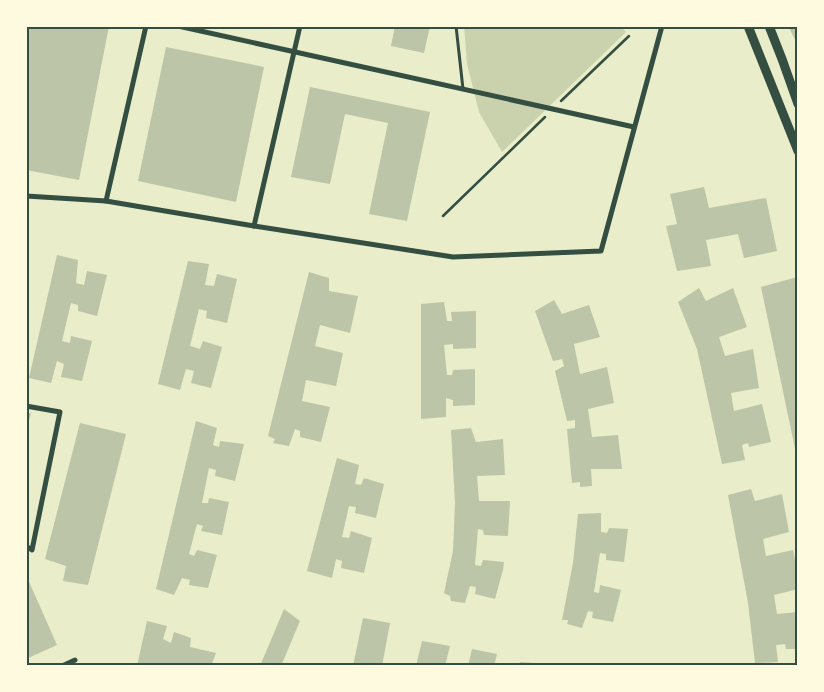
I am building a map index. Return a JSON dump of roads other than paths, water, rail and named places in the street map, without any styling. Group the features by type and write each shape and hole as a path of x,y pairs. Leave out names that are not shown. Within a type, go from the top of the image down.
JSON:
{"main road":[{"path":"748,26 798,151"},
{"path":"769,26 798,104"}],"street":[{"path":"106,201 146,26"},
{"path":"178,26 634,127"},
{"path":"254,226 300,26"},
{"path":"26,196 106,201 453,257 601,250 662,26"},
{"path":"26,406 60,412 32,550 26,546"},
{"path":"62,666 75,660"}],"lane":[{"path":"456,26 463,89"}]}
